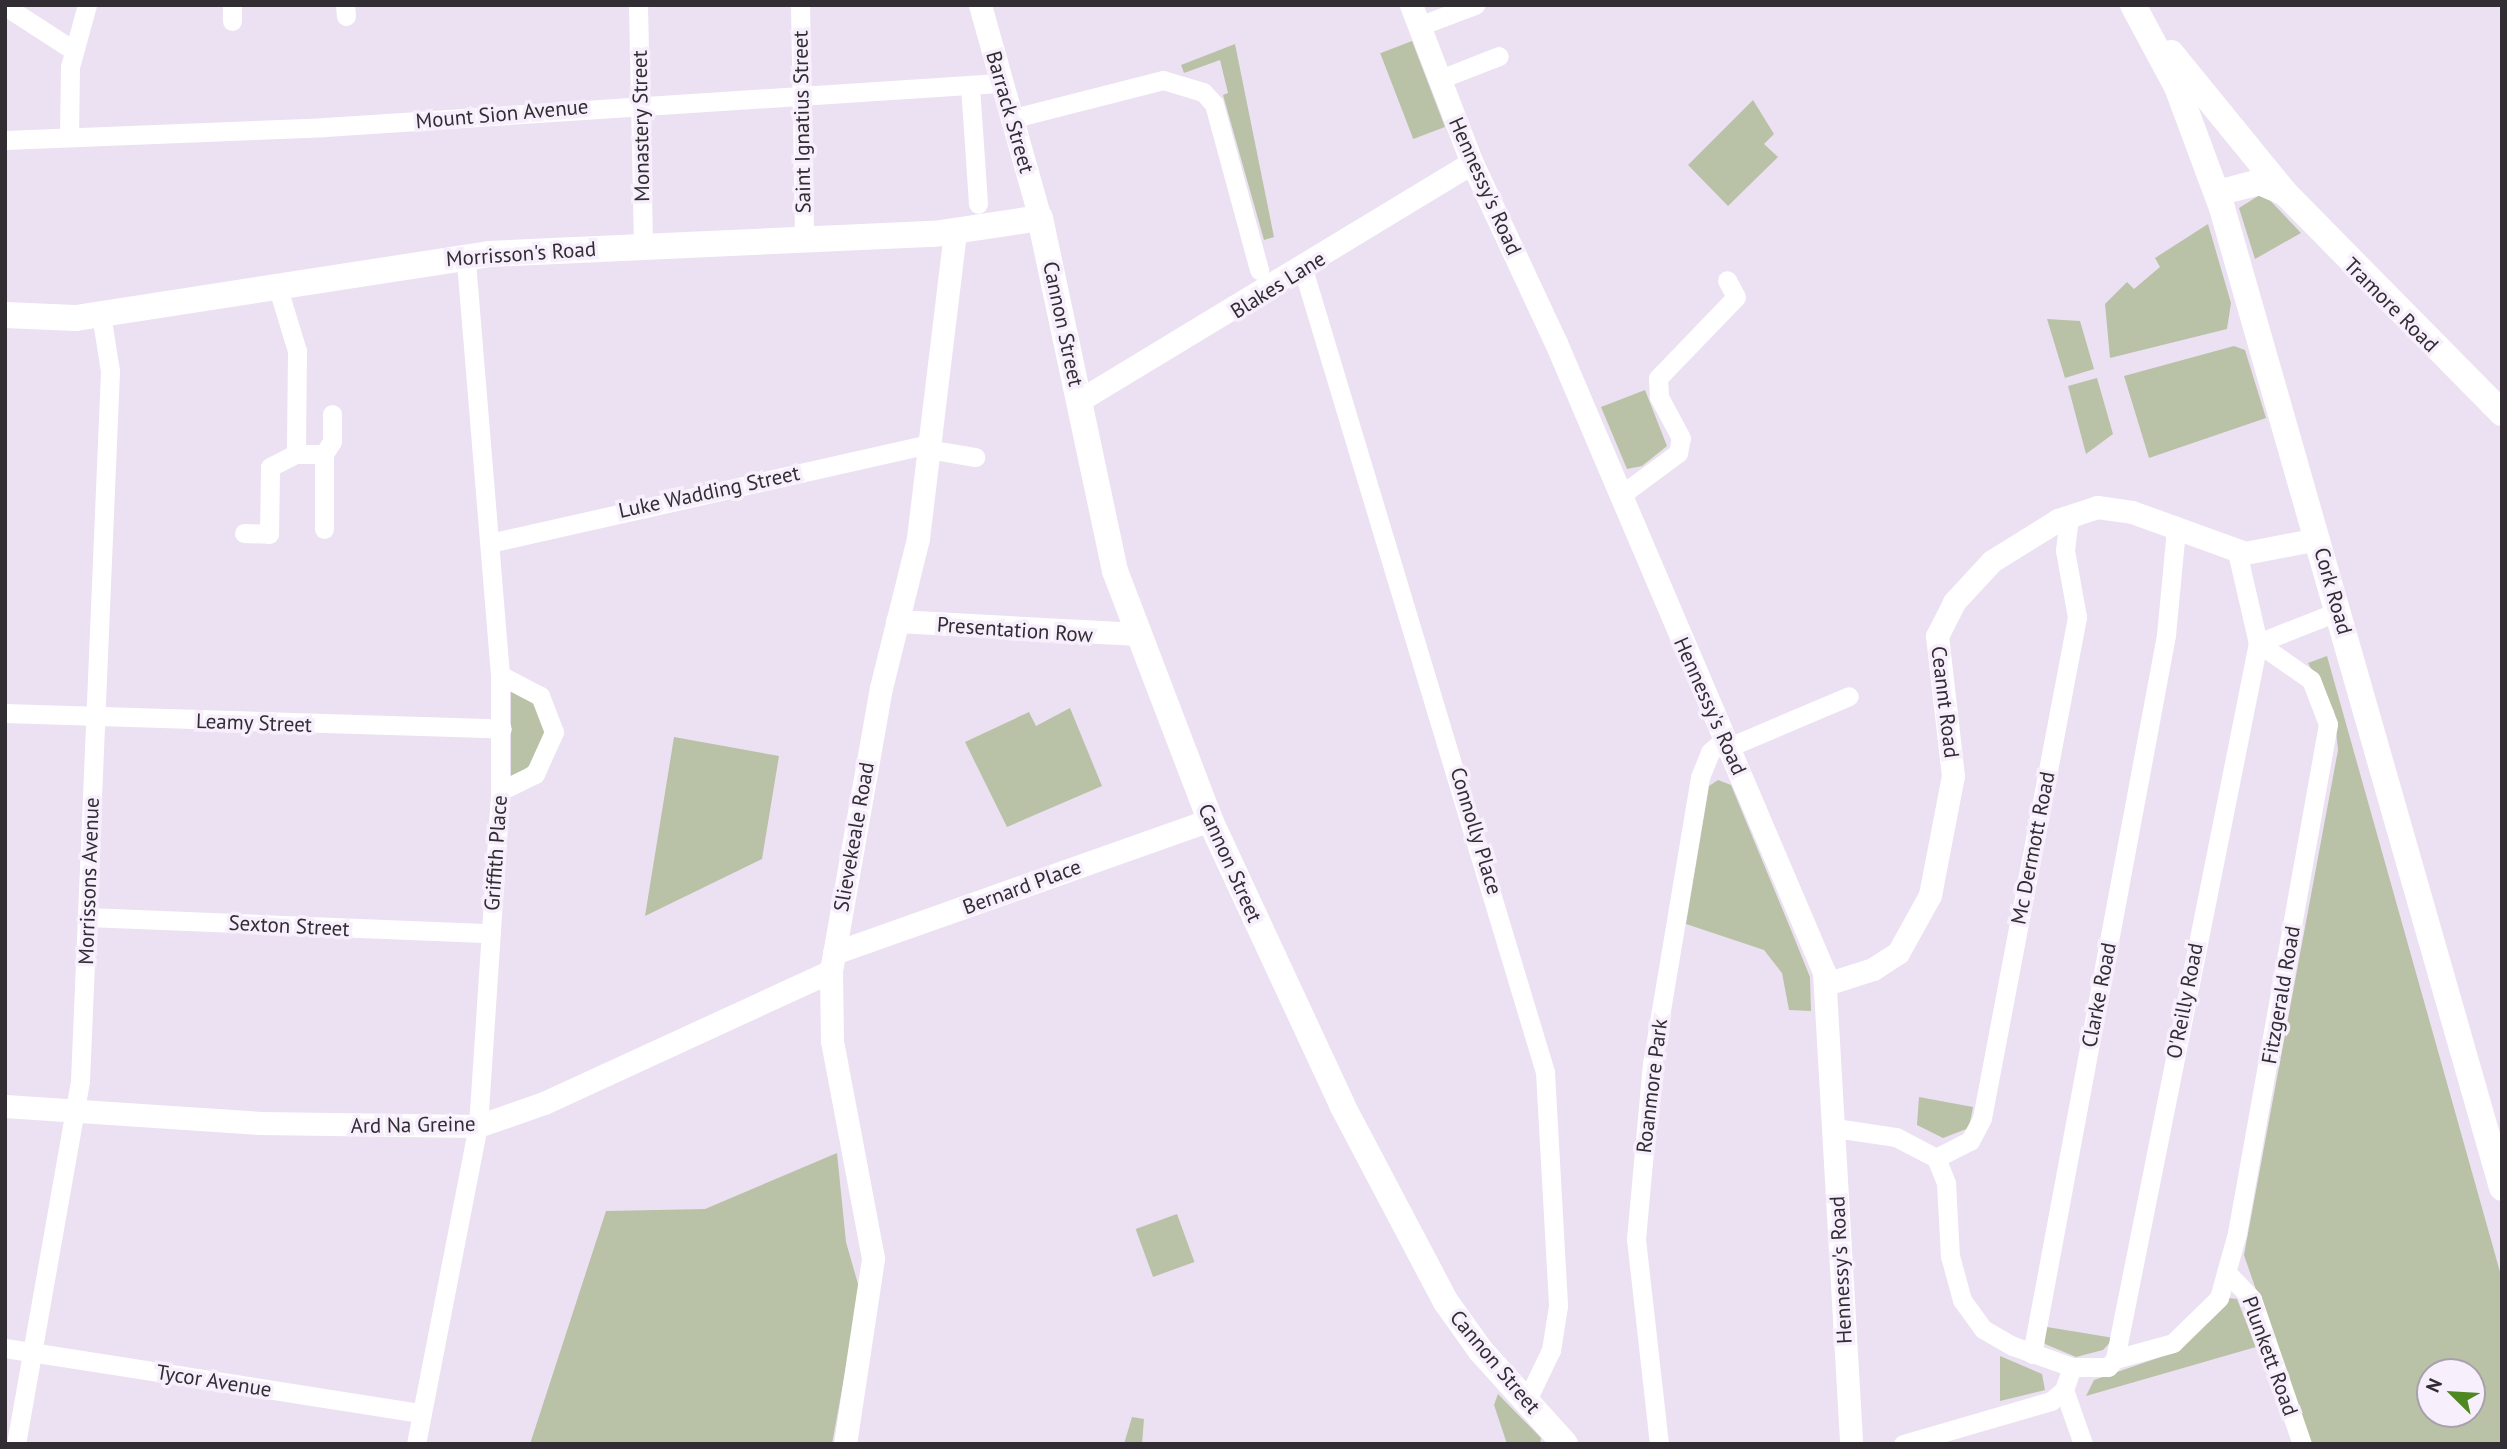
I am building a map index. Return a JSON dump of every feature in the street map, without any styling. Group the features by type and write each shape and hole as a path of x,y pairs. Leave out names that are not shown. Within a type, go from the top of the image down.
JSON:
{"main road":[{"name":"Tramore Road","path":"2140,16 2247,142 2285,193 2502,413"},
{"name":"Cork Road","path":"2140,16 2207,161 2217,193 2339,611 2502,1188"},
{"path":"2207,161 2223,147 2247,142"},
{"name":"Tramore Road","path":"2217,193 2260,182 2285,193"},
{"name":"Morrisson's Road","path":"5,315 57,320 466,257 955,232 1040,218"},
{"name":"Cannon Street","path":"1040,218 1107,540 1134,634 1210,820 1337,1095 1418,1252 1464,1329 1565,1444"}],"street":[{"path":"69,137 73,50 87,5"},
{"name":"Monastery Street","path":"638,5 643,246"},
{"name":"Saint Ignatius Street","path":"800,5 804,238"},
{"name":"Barrack Street","path":"980,5 999,83 1040,218"},
{"path":"1415,16 1475,5"},
{"path":"5,6 73,50"},
{"name":"Hennessy's Road","path":"1415,16 1472,163 1621,495 1826,984 1851,1444"},
{"path":"1440,79 1499,56"},
{"path":"1010,119 1163,80 1203,92 1214,104 1259,270"},
{"name":"Mount Sion Avenue","path":"5,140 325,127 641,103 999,83"},
{"name":"Barrack Street","path":"970,86 978,204"},
{"name":"Blakes Lane","path":"1080,400 1303,269 1472,163"},
{"name":"Slievekeale Road","path":"845,1444 873,1258 832,1041 832,962 897,621 918,538 955,232"},
{"name":"Griffith Place","path":"416,1444 478,1126 500,791 500,675 466,257"},
{"name":"Connolly Place","path":"1303,269 1545,1072 1558,1306 1551,1350 1526,1402"},
{"path":"1621,495 1663,469 1680,448 1656,387 1662,370 1736,297 1727,280"},
{"path":"276,285 297,351 296,453"},
{"name":"Morrissons Avenue","path":"16,1444 77,1115 110,371 101,314"},
{"path":"324,529 324,454 332,441 332,414"},
{"path":"929,446 975,457"},
{"name":"Luke Wadding Street","path":"490,543 929,446"},
{"path":"244,533 269,534 270,467 296,453 324,454"},
{"name":"Ceannt Road","path":"1826,984 1873,969 1898,953 1933,885 1954,776 1949,708 1936,654 1943,620 1992,561 2069,515 2112,508 2237,552 2270,553 2318,539"},
{"name":"Mc Dermott Road","path":"1936,1158 1970,1141 1982,1118 2077,617 2065,550 2069,515"},
{"name":"Clarke Road","path":"2032,1354 2166,635 2176,529"},
{"path":"2237,552 2258,643 2339,611"},
{"name":"Presentation Row","path":"897,621 1134,634"},
{"name":"Fitzgerald Road","path":"1936,1158 1946,1183 1951,1256 1965,1307 1989,1334 2032,1354 2072,1367 2108,1367 2115,1359 2157,1351 2178,1339 2215,1303 2229,1275 2328,734 2326,708 2311,680 2258,643"},
{"name":"O'Reilly Road","path":"2115,1359 2258,643"},
{"path":"500,675 545,702 554,732 542,766 500,791"},
{"path":"1727,743 1849,696"},
{"name":"Leamy Street","path":"5,713 94,718 502,729"},
{"name":"Roanmore Park","path":"1659,1444 1636,1240 1652,1064 1700,777 1710,752 1727,743"},
{"name":"Bernard Place","path":"832,962 1210,820"},
{"name":"Sexton Street","path":"87,917 491,933"},
{"name":"Ard Na Greine","path":"5,1107 77,1115 478,1126 544,1103 832,962"},
{"path":"1835,1128 1907,1140 1936,1158"},
{"name":"Plunkett Road","path":"2229,1275 2252,1299 2302,1444"},
{"name":"Tycor Avenue","path":"5,1348 422,1413"},
{"path":"1903,1444 2046,1403 2064,1390 2072,1367"},
{"path":"2064,1390 2082,1444"}],"green space":[{"path":"1412,41 1445,127 1413,139 1380,53"},
{"path":"1235,44 1274,237 1264,240 1223,95 1228,93 1220,60 1184,73 1181,65"},
{"path":"1753,100 1774,134 1764,144 1778,157 1728,206 1688,165"},
{"path":"2263,193 2301,233 2255,259 2239,208"},
{"path":"2208,224 2231,303 2227,329 2110,358 2105,304 2127,282 2134,289 2160,267 2155,258"},
{"path":"2047,319 2080,321 2094,369 2065,378"},
{"path":"2234,346 2245,350 2266,418 2149,458 2124,376"},
{"path":"2097,378 2113,434 2086,454 2068,386"},
{"path":"1645,390 1667,446 1642,466 1627,469 1601,407"},
{"path":"2327,656 2502,1279 2502,1444 2309,1444 2244,1255 2338,750 2334,711 2308,663"},
{"path":"511,684 531,696 547,725 538,759 511,780"},
{"path":"1070,708 1102,786 1007,827 965,742 1029,712 1036,726"},
{"path":"674,737 779,756 762,859 645,916"},
{"path":"1718,780 1731,785 1810,977 1811,1011 1789,1010 1782,973 1764,950 1686,924 1709,786"},
{"path":"1919,1097 1973,1107 1969,1128 1943,1138 1917,1125"},
{"path":"837,1153 846,1242 860,1291 832,1444 530,1444 606,1211 705,1209"},
{"path":"1177,1214 1194,1262 1153,1277 1136,1229"},
{"path":"2229,1298 2237,1299 2256,1347 2086,1396 2094,1380 2175,1352"},
{"path":"2041,1326 2114,1338 2103,1350 2076,1357 2045,1344"},
{"path":"2000,1356 2042,1374 2045,1390 2000,1401"},
{"path":"1498,1394 1541,1438 1540,1444 1507,1444 1494,1405"},
{"path":"1132,1417 1144,1419 1142,1444 1124,1444"}]}
